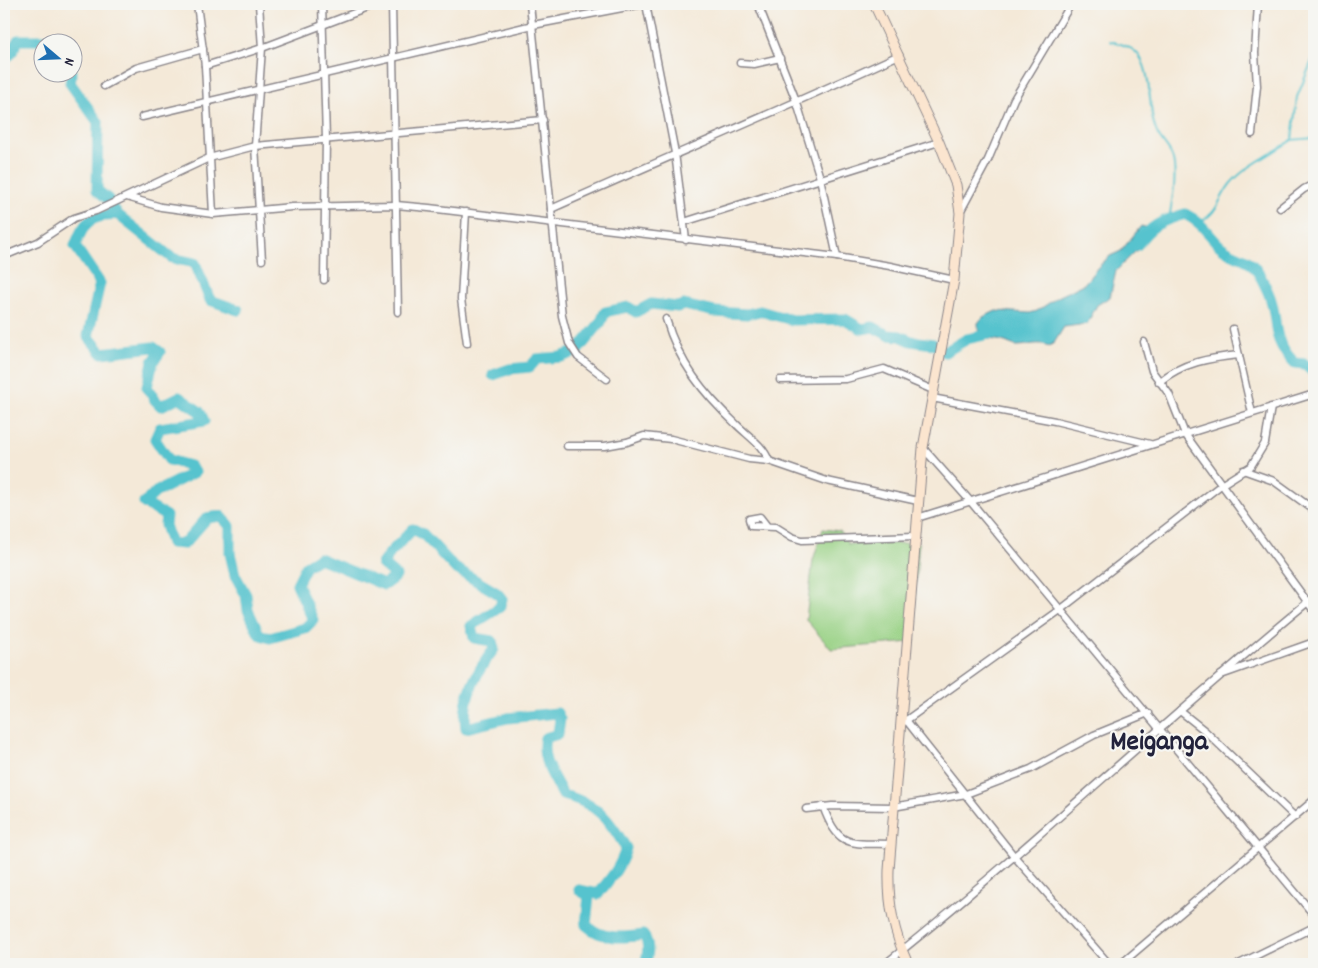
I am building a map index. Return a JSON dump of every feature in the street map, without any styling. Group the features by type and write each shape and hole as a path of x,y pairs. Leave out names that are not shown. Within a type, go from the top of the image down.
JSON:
{"street":[{"path":"197,4 205,66 213,214"},
{"path":"259,4 262,48 255,146 262,260"},
{"path":"322,4 326,139 324,280"},
{"path":"205,66 262,48 378,4"},
{"path":"392,4 398,312"},
{"path":"530,4 543,120 560,307 569,343 582,361 607,379"},
{"path":"142,117 533,25 644,4 675,153 686,240"},
{"path":"758,4 797,103 820,178 837,258"},
{"path":"874,4 939,142 956,185 960,213 954,280 923,448 915,536 903,722 888,883 891,914 908,964"},
{"path":"960,213 994,146 1014,99 1071,4"},
{"path":"1252,134 1257,86 1255,53 1258,4"},
{"path":"104,86 136,68 203,49"},
{"path":"551,209 675,153 797,103 899,55"},
{"path":"740,63 754,64 780,58"},
{"path":"4,256 38,242 74,218 106,207 209,158 255,146 394,135 543,120"},
{"path":"684,222 939,142"},
{"path":"1280,208 1304,189 1314,184"},
{"path":"126,197 140,203 213,214 326,206 396,205 466,212 837,258 890,266 954,280"},
{"path":"466,212 461,299 467,343"},
{"path":"666,319 677,350 692,378 708,398 762,448 770,461"},
{"path":"1233,329 1252,413"},
{"path":"1144,342 1149,365 1169,394 1185,434 1314,611"},
{"path":"1159,382 1173,371 1198,361 1239,355"},
{"path":"780,380 840,380 884,370 933,394 1151,444"},
{"path":"917,518 1314,394"},
{"path":"903,722 1060,610 1221,485 1251,466 1265,443 1271,407"},
{"path":"567,446 605,446 650,436 671,439 749,459 770,461 814,477 918,500"},
{"path":"923,448 971,502 1148,713 1314,915"},
{"path":"1244,470 1274,481 1314,510"},
{"path":"767,526 776,527 792,537 802,540 915,536"},
{"path":"885,964 1161,729 1218,676 1314,597"},
{"path":"1218,676 1314,642"},
{"path":"1180,711 1204,730 1295,817"},
{"path":"806,809 823,806 894,807 966,794 1031,769 1094,735 1148,713"},
{"path":"903,722 966,794 1014,856 1109,964"},
{"path":"1121,964 1314,800"},
{"path":"823,806 833,831 843,840 861,844 891,844"},
{"path":"1239,964 1314,926"}],"green space":[{"path":"823,529 840,531 848,544 919,543 911,642 831,649 806,620 813,560"}],"water":[{"path":"1141,226 1148,228 1138,249 1116,271 1110,297 1097,305 1087,324 1064,327 1054,343 1049,346 1037,344 1015,346 982,336 978,329 978,323 983,317 996,311 1030,313 1037,311 1058,297 1084,284 1110,256 1121,251"}],"waterway":[{"path":"4,59 11,54 18,40 32,40"},
{"path":"1110,41 1127,46 1140,57 1144,65 1149,85 1152,117 1158,135 1170,152 1174,165 1174,185 1169,219"},
{"path":"1200,222 1211,214 1237,177 1252,165 1292,140 1297,97 1314,56"},
{"path":"70,82 98,122 97,190 108,199 117,214"},
{"path":"1292,140 1314,138"},
{"path":"238,310 210,300 195,263 172,258 117,214 89,221 82,230 75,246 100,283 88,336 102,353 153,347 160,352 153,362 147,387 155,400 161,406 179,397 200,412 204,421 160,428 155,439 169,460 190,466 195,472 156,492 144,503 166,516 165,525 171,543 184,544 207,518 221,516 230,526 230,553 235,575 246,595 248,610 259,634 270,638 305,628 313,620 297,584 306,566 319,558 384,585 396,576 382,564 413,529 423,534 455,568 497,593 502,599 500,607 471,626 474,638 492,641 494,649 476,676 468,696 465,717 466,728 508,718 557,713 560,719 558,734 545,738 544,746 544,753 552,774 563,795 575,798 601,814 614,829 626,848 618,867 598,894 579,890 589,896 586,925 606,936 628,937 643,935 648,945 645,964"},
{"path":"1137,245 1152,228 1169,219 1185,214 1196,221 1222,248 1246,260 1256,270 1272,302 1278,336 1286,353 1295,363 1304,364 1314,373"},
{"path":"493,375 510,369 530,367 537,359 561,357 577,351 601,322 605,312 628,307 636,312 651,304 678,307 684,305 715,312 747,314 760,311 792,320 845,319 862,329 873,327 888,335 933,344 945,352 967,339 994,333"}],"district":[{"name":"Meiganga","path":"1159,739"}]}
